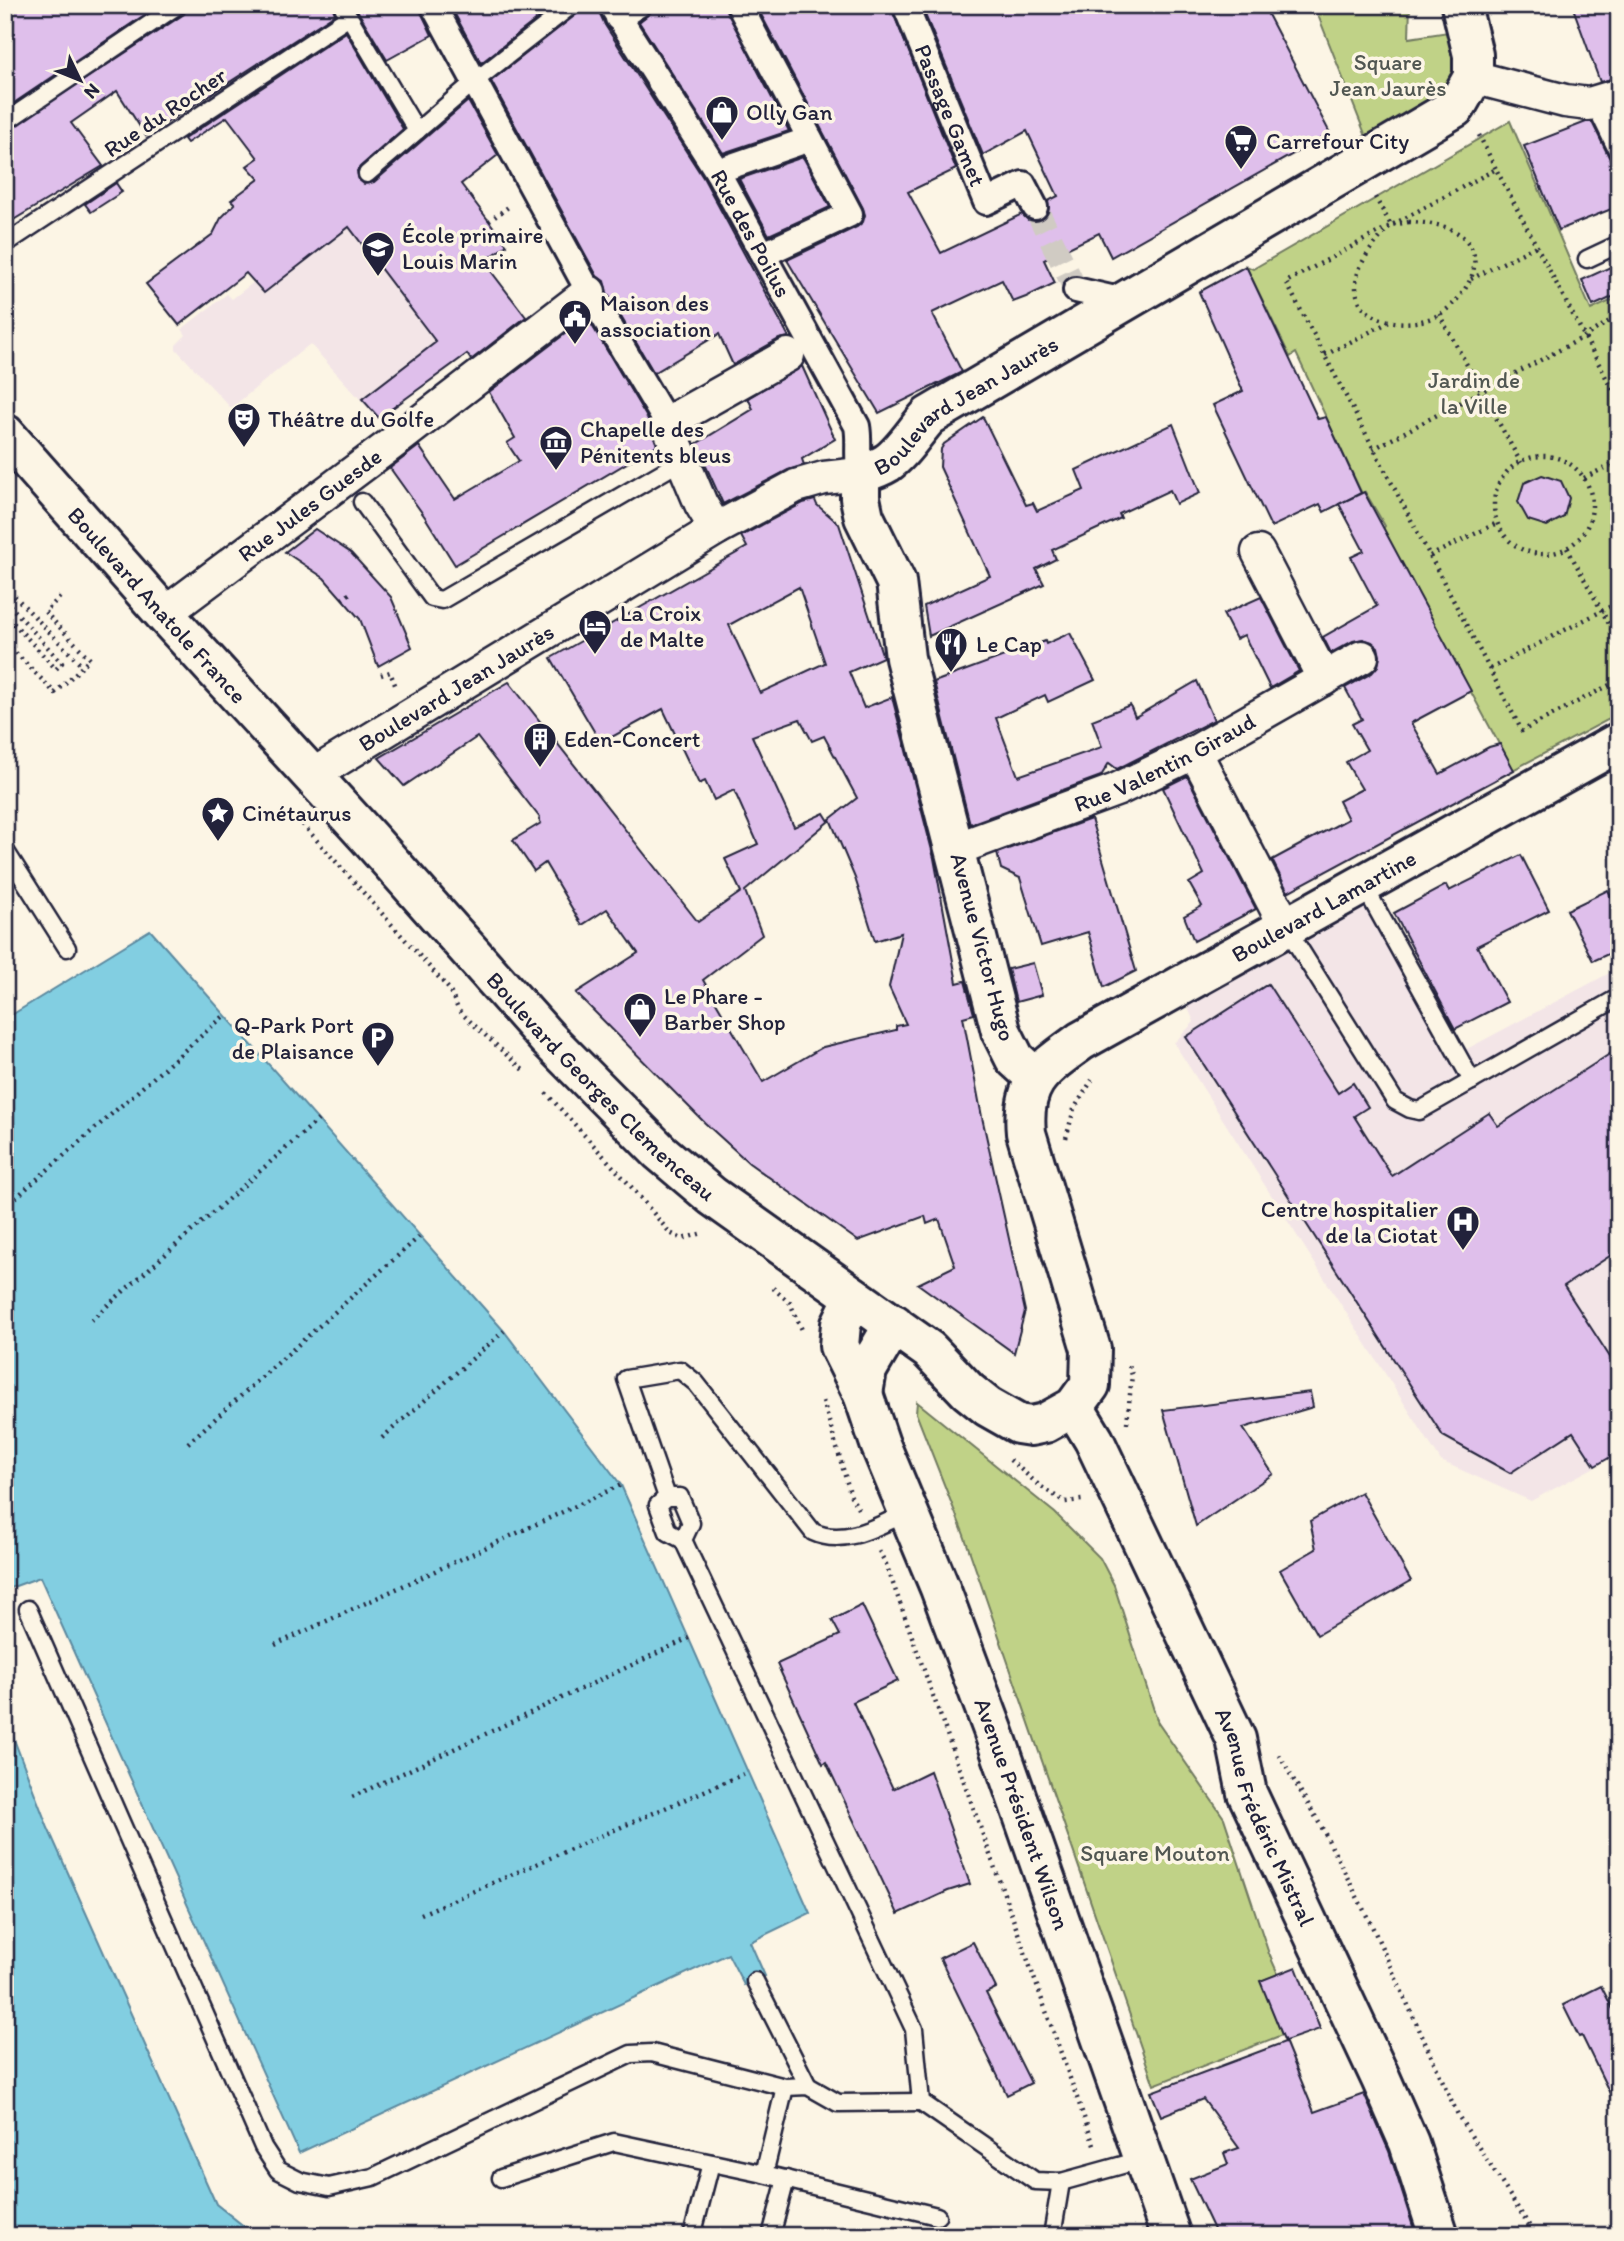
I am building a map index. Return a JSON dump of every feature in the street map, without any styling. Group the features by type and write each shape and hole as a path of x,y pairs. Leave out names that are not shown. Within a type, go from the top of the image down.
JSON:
{"street":[{"path":"433,5 589,292 667,423 701,504 716,529"},
{"path":"739,5 850,214 764,254"},
{"name":"Passage Gamet","path":"905,5 986,202 1023,184 1035,207"},
{"path":"1461,5 1473,66 1565,102 1589,104 1619,95"},
{"name":"Rue des Poilus","path":"622,9 764,254 857,426 860,474"},
{"name":"Boulevard Jean Jaurès","path":"311,776 716,529 796,486 824,478 860,474 885,464 902,450 913,432 929,416 1456,107 1473,66"},
{"path":"717,171 810,139"},
{"path":"1076,290 1124,301"},
{"name":"Rue Jules Guesde","path":"164,614 589,292"},
{"path":"667,423 788,355"},
{"name":"Boulevard Anatole France","path":"5,434 311,776"},
{"name":"Avenue Victor Hugo","path":"860,474 860,498 864,517 896,582 905,658 1001,1031 1015,1059 1035,1079"},
{"path":"1258,552 1324,679"},
{"name":"Rue Valentin Giraud","path":"956,849 1116,790 1195,752 1362,657"},
{"name":"Boulevard Lamartine","path":"1035,1079 1052,1062 1081,1041 1619,742"},
{"path":"1195,752 1286,927"},
{"name":"Boulevard Georges Clemenceau","path":"311,776 547,1038 624,1117 712,1196 929,1350 968,1391 988,1407 1018,1424 1031,1426 1045,1423 1069,1410"},
{"path":"1035,1079 1026,1097 1026,1133 1091,1349 1090,1385 1069,1410"},
{"name":"Avenue Président Wilson","path":"854,1297 841,1324 839,1346 863,1394 880,1444 940,1588 993,1730 1171,2236"},
{"path":"863,1394 867,1370 894,1324"},
{"name":"Avenue Frédéric Mistral","path":"1069,1410 1098,1449 1236,1739 1247,1793 1409,2143 1439,2236"}],"lane":[{"path":"5,122 178,5"},
{"path":"367,174 475,81 572,5"},
{"path":"345,11 417,131"},
{"name":"Rue du Rocher","path":"5,244 345,11"},
{"path":"1589,104 1606,125 1619,155"},
{"path":"1587,259 1619,244"},
{"path":"362,502 432,598 442,600 683,460"},
{"path":"5,850 66,948"},
{"path":"1363,883 1472,1081"},
{"path":"1286,927 1395,1101 1419,1111 1619,997"},
{"path":"667,1497 626,1379 680,1370 704,1392 813,1532 828,1537 842,1537 868,1530 908,1512"},
{"path":"683,1540 691,1523 680,1496 667,1497 658,1505 668,1532 683,1540 914,2029 921,2102"},
{"path":"29,1609 263,2147 278,2171 300,2181 329,2187 373,2177 631,2054 652,2053 785,2087 808,2086 838,2103 921,2102 1035,2181 1061,2182 1144,2159"},
{"path":"755,1981 808,2086"},
{"path":"764,2174 785,2087"},
{"path":"501,2178 614,2142 786,2179 937,2216"},
{"path":"692,2236 711,2163"},
{"path":"771,2236 786,2179"},
{"path":"1052,2236 1061,2182"}],"path":[{"path":"1619,402 1496,169 1286,282 1522,731 1619,680"},
{"path":"1409,222 1438,224 1462,235 1474,256 1471,279 1465,290 1440,314 1420,321 1390,322 1374,316 1359,300 1356,283 1371,249 1391,225 1409,222"},
{"path":"1471,279 1536,246"},
{"path":"1440,314 1521,463"},
{"path":"1373,449 1584,337 1619,315"},
{"path":"1325,355 1390,322"},
{"path":"1544,456 1560,459 1574,467 1584,478 1592,508 1588,524 1580,538 1567,548 1551,554 1534,554 1519,548 1505,537 1497,523 1494,507 1496,491 1503,476 1529,458 1544,456"},
{"path":"1584,478 1619,461"},
{"path":"1430,556 1497,523"},
{"path":"1567,548 1619,642"},
{"path":"5,586 82,666"},
{"path":"342,599 352,592"},
{"path":"5,652 11,648 55,693 90,659 45,612 64,594"},
{"path":"5,600 62,663 56,669 5,614"},
{"path":"1490,669 1619,602"},
{"path":"382,675 390,671"},
{"path":"295,816 449,989 459,1011 532,1078"},
{"path":"5,1207 224,1016"},
{"path":"540,1086 670,1233 682,1239 704,1233"},
{"path":"91,1320 318,1120"},
{"path":"188,1443 421,1236"},
{"path":"768,1283 790,1303 806,1341"},
{"path":"382,1438 504,1331"},
{"path":"820,1388 851,1496"},
{"path":"275,1645 621,1485"},
{"path":"886,1564 1103,2171"},
{"path":"352,1797 689,1639"},
{"path":"1275,1750 1321,1826 1372,1926 1459,2118 1536,2236"},
{"path":"421,1914 748,1772"}],"shaded area":[{"name":"École primaire Louis Marin","path":"433,143 460,185 507,245 485,262 522,312 378,419 310,344 231,408 176,349 176,345 186,335 182,329 227,294 232,299"},
{"name":"Centre hospitalier de la Ciotat","path":"1380,893 1465,1050 1619,968 1619,1454 1531,1501 1441,1461 1174,1043 1194,1022 1185,1001"}],"green space":[{"name":"Square Jean Jaurès","path":"1314,5 1410,5 1409,38 1448,32 1455,53 1454,69 1448,83 1425,106 1367,139"},
{"name":"Jardin de la Ville","path":"1510,121 1591,310 1619,297 1619,714 1513,770 1383,529 1385,526 1365,492 1362,494 1296,353 1290,357 1246,266 1253,269"},
{"name":"Square Mouton","path":"917,1402 1055,1513 1100,1558 1114,1585 1158,1723 1224,1818 1278,1974 1261,1981 1282,2035 1154,2085 964,1535 916,1413"}],"water":[{"path":"150,930 504,1331 621,1485 810,1913 750,1942 765,1976 744,1985 728,1954 299,2153 40,1577 10,1588 5,1584 5,1019"},
{"path":"5,1716 48,1828 216,2204 245,2227 279,2236 5,2236"}],"building":[{"path":"5,5 159,5 5,109"},
{"path":"188,5 332,5 335,14 146,136 117,91 71,123 103,166 5,225 5,132 184,14"},
{"path":"354,5 418,5 432,35 387,60"},
{"path":"450,5 555,5 481,63"},
{"path":"582,5 596,5 605,25 704,179 789,337 779,339 733,365 719,334 654,373 607,293 604,281 597,276 491,81 578,13"},
{"path":"653,5 724,5 789,131 723,153 639,22 651,12"},
{"path":"756,5 890,5 956,169 908,192 941,253 1022,214 1028,220 1041,220 1048,214 1048,201 1058,196 1027,131 983,155 921,5 1263,5 1330,133 1111,257 1099,233 1044,260 1055,283 1026,297 1013,302 1002,280 932,313 962,372 879,413 787,260 857,227 863,222 865,215"},
{"path":"1572,5 1619,5 1619,77 1600,82"},
{"path":"346,32 403,129 360,167 357,171 359,180 364,184 374,182 468,101 498,155 461,184 507,245 484,262 526,317 471,360 467,354 379,418 362,399 436,342 349,227 264,293 246,273 179,325 146,284 213,234 221,218 235,204 231,200 259,179 247,166 258,158 227,117 187,143 184,139"},
{"path":"1592,122 1610,159 1619,164 1619,206 1559,230 1524,146"},
{"path":"803,157 830,207 769,235 739,179"},
{"path":"116,183 122,192 91,212 85,204"},
{"path":"1619,263 1619,294 1593,306 1582,280"},
{"path":"1246,266 1318,419 1326,417 1361,493 1324,512 1320,504 1271,527 1213,405 1243,391 1199,292"},
{"path":"587,317 649,421 657,445 455,565 390,468 419,446 455,499 519,461 507,443 515,438 489,392"},
{"path":"802,366 835,439 802,459 804,465 788,470 723,504 696,444 753,409 748,398"},
{"path":"983,417 1026,505 1033,503 1037,511 1084,490 1076,470 1173,424 1200,493 1176,504 1170,490 1119,514 1121,518 1052,550 1056,559 1036,569 1044,584 929,636 924,606 990,576 940,467 944,444"},
{"path":"1542,475 1561,481 1569,498 1564,517 1547,526 1528,520 1518,502 1524,483"},
{"path":"1364,492 1471,691 1411,723 1440,774 1489,747 1500,744 1514,770 1288,892 1272,860 1348,819 1339,801 1362,789 1346,762 1367,750 1352,724 1362,719 1345,688 1372,673 1378,666 1378,647 1363,639 1353,641 1331,653 1323,637 1377,606 1351,557 1364,551 1339,504"},
{"path":"815,500 817,505 839,524 883,657 849,672 864,708 892,697 934,858 957,983 965,981 974,1014 963,1017 1025,1311 1014,1353 918,1284 955,1266 939,1219 927,1224 925,1216 858,1241 749,1163 705,1123 576,993 638,953 607,909 582,925 545,863 534,871 513,840 541,823 540,818 477,737 404,786 379,758 509,682 698,922 741,892 725,859 758,844 734,790 714,800 705,781 699,784 663,709 601,743 551,658 747,547 741,536 803,503","holes":["799,587 825,663 760,693 729,625","800,719 812,741 824,736 857,798 830,819 855,878 875,941 901,933 889,987 906,1024 896,1026 896,1030 823,1047 763,1082 703,980 762,935 745,891 829,821 824,813 794,827 752,736"]},
{"path":"315,529 351,553 391,597 412,647 378,666 360,619 324,578 285,552"},
{"path":"1261,597 1299,671 1270,688 1244,635 1236,639 1223,614"},
{"path":"1070,633 1095,680 1048,702 1045,695 996,718 1018,776 1102,747 1092,720 1130,705 1135,717 1197,681 1214,720 1117,769 1109,763 1101,776 970,824 934,682 1045,641 1046,644"},
{"path":"1187,776 1256,909 1194,941 1184,916 1202,906 1189,883 1204,874 1163,788"},
{"path":"1091,819 1136,971 1104,987 1088,932 1041,946 1020,878 1001,869 997,853"},
{"path":"1521,855 1549,910 1477,946 1507,1002 1455,1029 1394,913 1446,885 1449,891"},
{"path":"1608,890 1619,911 1619,949 1593,961 1567,910"},
{"path":"1033,963 1042,995 1016,1002 1008,969"},
{"name":"Centre hospitalier de la Ciotat","path":"1268,984 1338,1093 1353,1083 1368,1107 1354,1116 1392,1176 1489,1113 1498,1126 1619,1048 1619,1250 1564,1286 1619,1371 1619,1452 1595,1466 1573,1432 1510,1473 1443,1436 1186,1037"},
{"path":"1310,1392 1313,1407 1243,1428 1273,1474 1196,1526 1163,1410"},
{"path":"1361,1492 1411,1581 1317,1635 1280,1570 1316,1549 1310,1521"},
{"path":"862,1605 898,1681 853,1702 893,1789 930,1771 970,1884 898,1914 826,1762 823,1764 777,1664 840,1635 832,1620"},
{"path":"973,1942 996,1988 986,1993 1031,2083 1007,2095 940,1958"},
{"path":"1296,1967 1320,2029 1285,2041 1314,2112 1364,2094 1389,2151 1416,2236 1217,2236 1190,2179 1228,2164 1224,2153 1239,2148 1203,2099 1161,2116 1151,2092 1285,2042 1260,1981"},
{"path":"1601,1986 1619,2021 1619,2112 1582,2036 1579,2037 1563,2005"}],"tunnel":[{"path":"1035,207 1076,290"}],"place":[{"name":"Olly Gan","path":"722,142"},
{"name":"Carrefour City","path":"1241,171"},
{"name":"École primaire Louis Marin","path":"378,278"},
{"name":"Maison des association","path":"575,346"},
{"name":"Théâtre du Golfe","path":"244,449"},
{"name":"Chapelle des Pénitents bleus","path":"556,472"},
{"name":"La Croix de Malte","path":"595,656"},
{"name":"Le Cap","path":"951,674"},
{"name":"Eden-Concert","path":"540,769"},
{"name":"Cinétaurus","path":"218,843"},
{"name":"Le Phare - Barber Shop","path":"640,1039"},
{"name":"Q-Park Port de Plaisance","path":"378,1068"},
{"name":"Centre hospitalier de la Ciotat","path":"1463,1252"}]}
